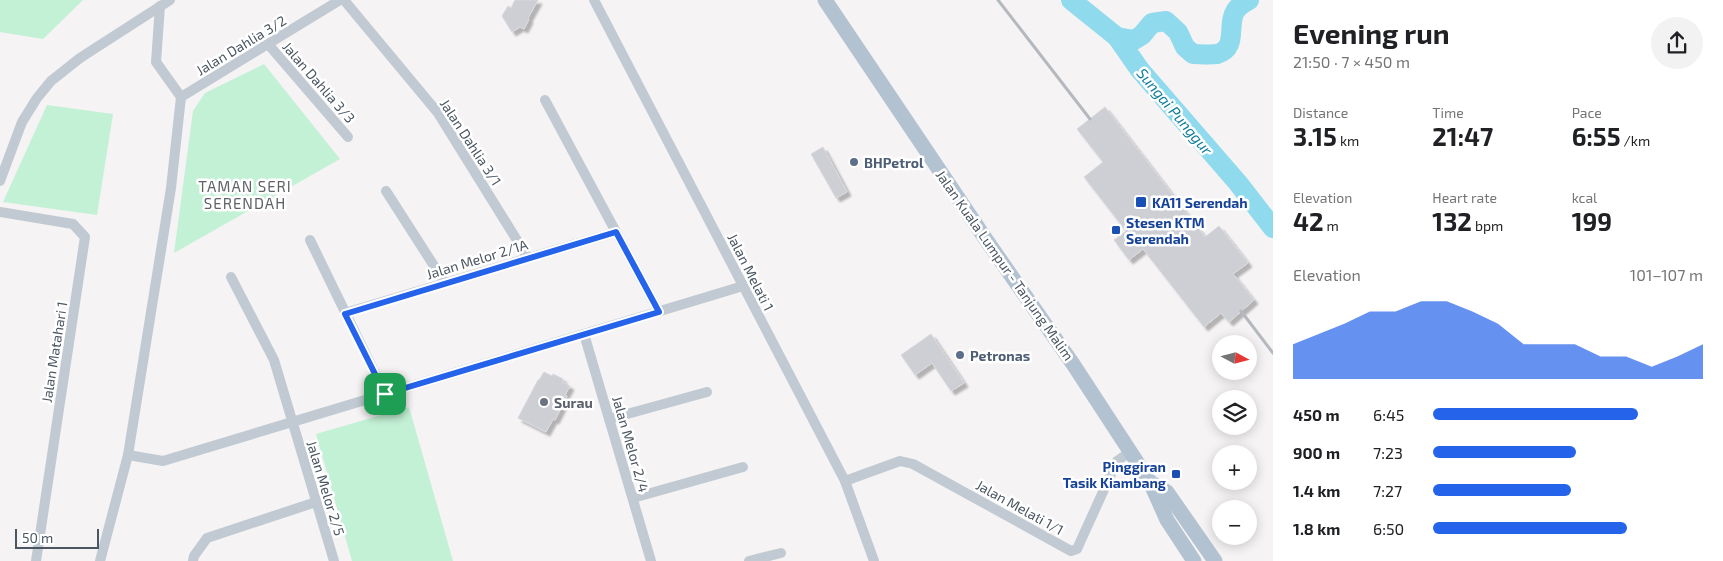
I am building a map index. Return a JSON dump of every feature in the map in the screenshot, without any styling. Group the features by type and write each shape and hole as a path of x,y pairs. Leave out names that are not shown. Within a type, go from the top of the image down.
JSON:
{"main road":[{"name":"Jalan Kuala Lumpur - Tanjung Malim","path":"825,0 987,241 1074,364 1150,482 1167,520 1194,561"},
{"name":"Jalan Kuala Lumpur - Tanjung Malim","path":"1150,482 1168,492 1215,561"}],"street":[{"path":"0,181 22,122 37,98 51,81 80,58 170,0"},
{"name":"Jalan Dahlia 3/2","path":"181,97 342,0"},
{"name":"Jalan Dahlia 3/1","path":"342,0 438,113 528,258"},
{"name":"Jalan Melati 1","path":"594,0 845,481 874,561"},
{"path":"100,561 128,456 171,188 181,97 156,62 160,6"},
{"name":"Jalan Dahlia 3/3","path":"268,44 348,137"},
{"path":"545,100 659,312"},
{"path":"386,191 446,283"},
{"name":"Jalan Matahari 1","path":"0,212 73,224 85,237 36,561"},
{"name":"Jalan Melor 2/1A","path":"345,314 616,232"},
{"path":"310,240 385,394"},
{"name":"Jalan Melor 2/5","path":"231,277 274,360 334,561"},
{"path":"128,456 163,461 743,286"},
{"name":"Jalan Melor 2/4","path":"584,334 651,561"},
{"path":"609,419 707,392"},
{"name":"Jalan Melati 1/1","path":"845,481 900,461 913,464 1071,551 1077,549 1117,461 1130,452"},
{"path":"633,498 743,467"},
{"path":"193,561 194,556 207,538 316,502"},
{"path":"749,561 781,553"}],"green space":[{"path":"0,0 83,0 43,39 0,32"},
{"path":"264,64 340,159 174,253 193,111 205,93"},
{"path":"47,105 113,114 97,215 3,202"},
{"path":"409,407 453,561 352,561 316,434"}],"building":[{"path":"515,0 538,0 524,29 520,27 512,32 502,16 508,6 511,8"},
{"name":"KA11 Serendah","path":"1105,107 1205,237 1219,226 1248,263 1233,274 1254,300 1229,322 1221,313 1204,327 1143,249 1129,260 1114,240 1126,231 1084,177 1103,162 1077,129"},
{"path":"823,147 847,192 836,198 811,154"},
{"path":"931,334 964,383 951,391 932,363 915,375 901,355"},
{"name":"Surau","path":"544,372 563,379 562,382 570,386 555,420 553,419 546,432 518,418"}],"waterway":[{"name":"Sungai Punggur","path":"1071,0 1117,37 1140,70 1238,183 1273,228"},
{"path":"1117,37 1134,40 1142,35 1152,23 1166,21 1178,32 1185,47 1193,54 1217,54 1228,47 1233,16 1236,10 1249,0"}],"railway":[{"path":"998,0 1090,119"},
{"path":"1241,311 1273,353"}],"place":[{"name":"BHPetrol","path":"854,162"},
{"name":"KA11 Serendah","path":"1141,202"},
{"name":"Stesen KTM Serendah","path":"1116,230"},
{"name":"Petronas","path":"960,355"},
{"name":"Surau","path":"544,402"},
{"name":"Pinggiran Tasik Kiambang","path":"1176,474"}],"district":[{"name":"TAMAN SERI SERENDAH","path":"245,194"}],"route":[{"path":"616,232 659,312 584,334 385,394 345,314 616,232"}]}
